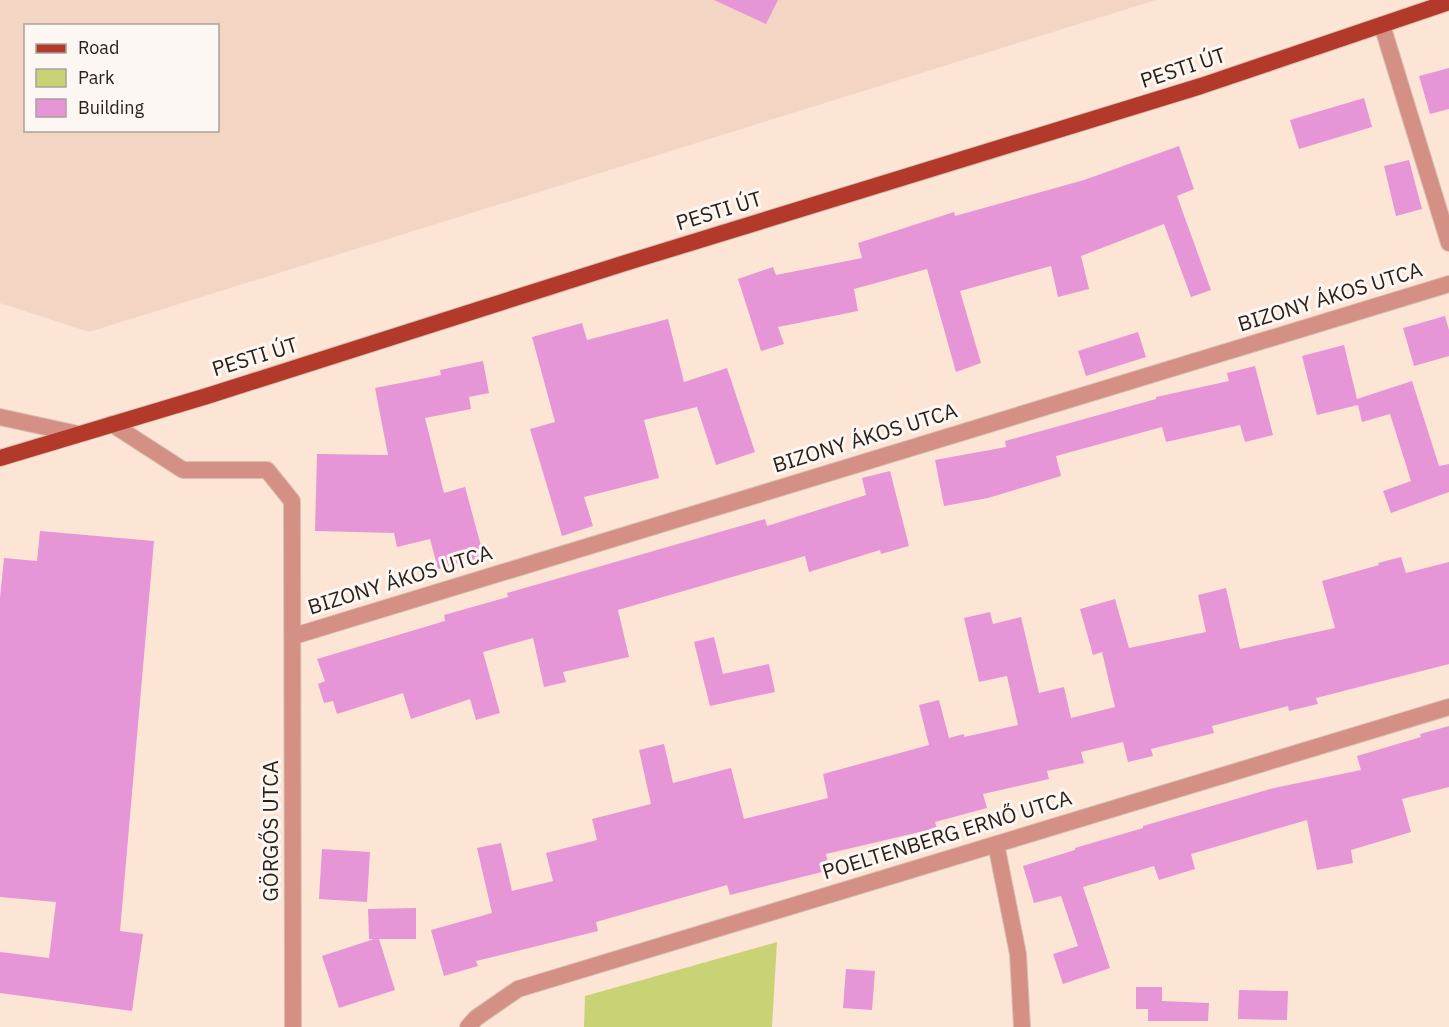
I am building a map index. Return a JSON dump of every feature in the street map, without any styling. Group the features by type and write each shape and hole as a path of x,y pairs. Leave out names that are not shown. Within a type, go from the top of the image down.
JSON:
{"main road":[{"name":"PESTI ÚT","path":"0,458 1190,90 1449,2"}],"street":[{"path":"1382,25 1449,243"},
{"name":"BIZONY ÁKOS UTCA","path":"294,636 1449,284"},
{"path":"0,417 78,434"},
{"name":"GÖRGŐS UTCA","path":"112,424 183,470 267,470 292,501 293,1027"},
{"name":"POELTENBERG ERNŐ UTCA","path":"468,1027 476,1018 518,989 1449,707"},
{"path":"996,844 1018,954 1022,1027"}],"shaded area":[{"path":"0,0 1156,0 89,332 0,303"}],"green space":[{"path":"777,942 772,1027 584,1027 585,996"}],"building":[{"path":"714,0 778,0 766,24"},
{"path":"1449,68 1449,109 1430,114 1419,76"},
{"path":"1364,98 1372,127 1299,149 1290,120"},
{"path":"1179,146 1194,189 1177,196 1211,290 1191,297 1164,224 1081,256 1089,289 1058,297 1051,266 960,291 981,363 956,372 927,269 854,289 858,311 778,327 784,344 761,351 738,279 773,267 776,275 862,258 858,243 954,212 955,216 1084,180"},
{"path":"1409,160 1422,209 1396,216 1384,166"},
{"path":"1445,316 1449,330 1449,356 1414,366 1403,328"},
{"path":"668,319 684,382 727,368 755,452 716,465 697,407 644,420 659,478 584,497 593,526 562,536 530,429 555,422 532,337 582,323 587,340"},
{"path":"1138,332 1146,357 1086,376 1078,351"},
{"path":"1344,345 1357,399 1412,381 1439,466 1449,464 1449,492 1391,513 1383,491 1411,481 1390,414 1362,422 1358,405 1317,415 1302,356"},
{"path":"483,361 489,393 469,397 471,409 425,418 444,493 465,487 484,557 438,569 430,539 397,547 394,533 315,531 317,454 388,455 375,388 441,375 440,370"},
{"path":"1255,366 1273,435 1245,442 1240,425 1166,442 1162,427 1056,456 1061,476 988,498 944,506 935,460 1006,447 1005,441 1156,399 1156,397 1229,381 1227,373"},
{"path":"890,471 909,546 881,554 880,550 809,572 805,556 618,610 629,657 563,672 566,682 544,687 533,638 483,652 500,713 476,720 470,699 411,719 403,693 337,714 333,701 324,703 318,684 325,681 317,659 445,621 444,615 508,597 507,593 765,519 767,526 866,495 862,478"},
{"path":"40,531 154,541 120,931 143,934 132,1011 0,993 0,952 49,958 56,902 0,897 0,598 4,558 37,561"},
{"path":"1401,557 1406,573 1449,562 1449,664 1316,698 1318,704 1289,711 1288,706 1212,726 1214,733 1151,749 1153,756 1128,762 1123,742 1081,752 1084,763 1047,771 1049,779 983,794 987,808 935,822 937,828 826,854 830,870 730,895 727,885 596,922 598,931 476,961 478,966 444,976 431,930 492,913 477,848 501,843 512,891 553,881 546,853 597,840 592,819 651,804 639,750 664,744 673,783 731,768 744,819 828,798 823,774 929,745 919,705 939,700 949,738 1018,725 1007,676 979,682 964,618 990,612 993,624 1021,617 1039,693 1064,687 1071,718 1115,707 1102,652 1093,655 1080,609 1115,599 1129,648 1206,632 1198,595 1226,588 1240,649 1335,628 1322,581"},
{"path":"714,637 723,674 769,664 775,692 710,706 694,642"},
{"path":"1449,726 1449,787 1402,799 1411,832 1351,850 1353,863 1317,870 1307,820 1191,854 1195,869 1159,880 1154,866 1083,887 1110,968 1063,984 1053,954 1078,946 1061,896 1034,903 1023,866 1143,828 1143,826 1274,788 1361,770 1357,756"},
{"path":"322,849 370,852 367,902 319,899"},
{"path":"416,908 416,939 379,939 395,990 339,1008 322,956 374,939 369,939 368,909"},
{"path":"846,969 875,971 872,1010 843,1008"},
{"path":"1136,987 1162,987 1162,1001 1209,1003 1208,1021 1148,1021 1148,1009 1136,1009"},
{"path":"1239,990 1288,991 1287,1020 1238,1019"}]}
